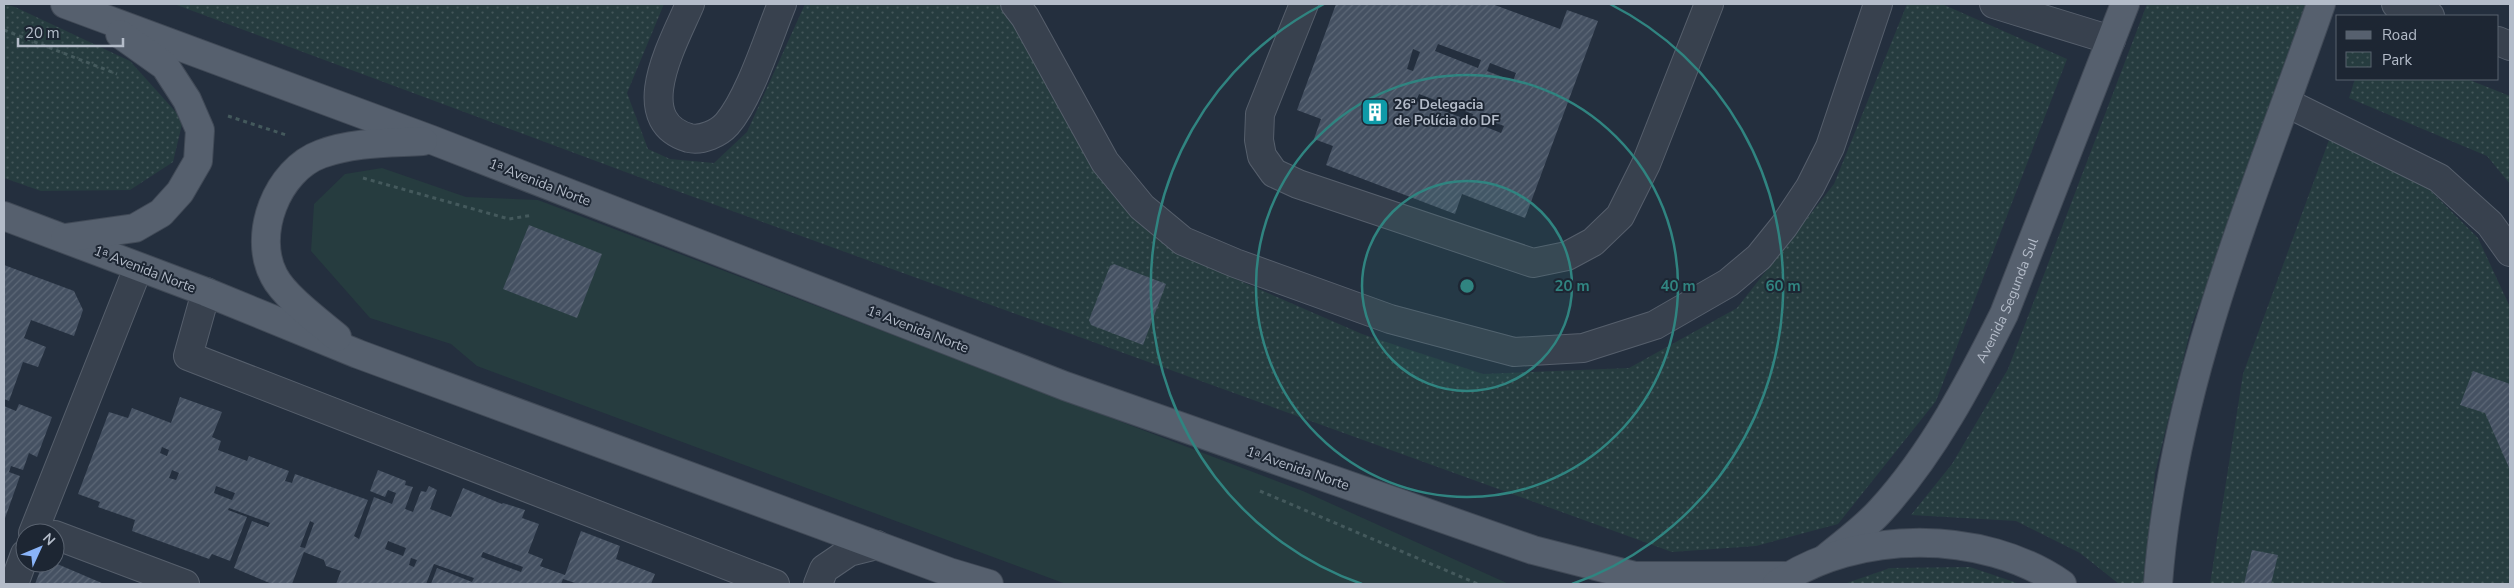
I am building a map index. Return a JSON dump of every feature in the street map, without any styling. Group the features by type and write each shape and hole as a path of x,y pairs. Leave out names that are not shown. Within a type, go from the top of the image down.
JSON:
{"main road":[{"name":"1ᵃ Avenida Norte","path":"65,4 432,140 1065,386 1533,550 1635,576 1783,580"},
{"name":"Avenida Segunda Sul","path":"1826,558 1880,511 1924,457 1982,358 2004,314 2125,4"},
{"path":"2158,584 2172,471 2194,372 2231,252 2322,4"},
{"path":"63,238 135,228 161,214 180,192 198,161 200,130 187,100 165,66 94,15"},
{"path":"358,354 312,318 274,276 268,257 267,222 274,197 290,175 319,154 352,146 432,140"},
{"name":"1ᵃ Avenida Norte","path":"4,216 206,292 358,354 877,545 946,578 984,583"},
{"path":"1783,580 1826,558 1899,542 1972,546 2043,571 2062,584"}],"street":[{"path":"690,4 659,77 658,107 668,128 691,138 708,137 720,130 726,126 740,107 782,4"},
{"path":"1015,4 1025,17 1105,162 1142,207 1183,241 1235,263 1390,319 1514,352 1583,348 1655,325 1728,283 1759,257 1784,226 1810,187 1830,147 1878,4"},
{"path":"1304,4 1260,114 1259,140 1262,156 1274,173 1298,184 1533,263 1567,256 1593,242 1620,216 1646,164 1709,4"},
{"path":"1994,4 2111,40"},
{"path":"2396,4 2427,15"},
{"path":"2287,103 2439,178 2490,224 2510,252"},
{"path":"46,523 138,268"},
{"path":"206,292 188,356 775,584"},
{"path":"65,540 185,584"},
{"path":"818,584 824,569 849,552 877,545"}],"green space":[{"path":"4,4 15,7 130,61 183,120 173,162 130,190 41,191 4,178"},
{"path":"174,4 664,4 627,93 648,149 670,159 714,163 747,132 805,4 1001,4 1008,10 1116,191 1190,259 1362,334 1483,374 1629,368 1737,308 1834,184 1907,4 1942,4 2067,59 1936,401 1838,524 1756,546 1672,552 655,183"},
{"path":"2147,4 2317,4 2192,324 2155,473 2145,584 2119,584 2080,553 2016,521 1911,515 1952,464 2008,369"},
{"path":"2355,80 2470,80 2510,96 2510,184 2487,156 2349,98"},
{"path":"2329,140 2426,186 2478,238 2510,307 2510,584 2210,584 2243,374"},
{"path":"382,168 466,197 538,200 1303,491 1509,584 1066,584 477,366 451,344 370,318 311,251 314,204 345,174"},
{"path":"1970,567 2020,584 1844,584 1890,568"}],"building":[{"name":"26ª Delegacia de Polícia do DF","path":"1336,4 1492,4 1560,29 1567,10 1598,21 1525,218 1462,194 1455,214 1326,165 1333,146 1314,139 1321,119 1297,110","holes":["1438,44 1481,60 1478,68 1435,51","1413,49 1420,52 1413,71 1407,69","1490,63 1516,73 1513,81 1487,71","1419,94 1473,114 1471,121 1416,101","1488,120 1504,126 1501,133 1486,127"]},
{"path":"529,225 602,254 577,318 503,289"},
{"path":"1114,264 1166,284 1143,345 1091,325 1089,320 1110,266"},
{"path":"4,265 74,291 83,310 74,336 31,320 24,338 46,347 38,367 23,362 9,401 4,399"},
{"path":"2473,371 2510,384 2510,470 2485,413 2460,405"},
{"path":"180,397 222,412 212,437 221,441 218,450 247,461 249,456 289,471 285,481 292,483 295,474 368,500 354,536 359,539 374,497 392,504 396,493 388,490 385,497 370,491 378,470 406,481 405,485 413,487 405,509 413,512 421,491 426,492 429,486 437,490 430,509 451,517 463,488 502,504 525,510 522,518 539,524 528,553 543,559 540,566 565,575 581,531 620,546 616,559 655,574 651,584 578,584 563,579 561,584 431,584 437,568 472,582 474,578 434,564 426,584 336,584 341,571 326,566 324,560 304,552 292,584 272,584 234,568 252,521 268,527 270,523 229,508 228,510 247,517 230,561 212,554 209,559 132,531 135,520 98,507 100,502 78,494 109,412 128,418 132,408 171,423","holes":["162,447 169,450 167,456 160,453","172,470 179,473 176,480 169,478","216,486 235,493 232,500 214,493","310,521 314,523 305,548 300,547","388,541 406,548 403,556 385,549","483,552 523,567 521,572 481,557","411,558 417,560 414,567 409,565"]},
{"path":"19,404 52,417 37,457 29,453 23,470 11,466 9,472 20,476 4,521 4,406 16,411"},
{"path":"2252,550 2278,555 2271,584 2244,584"},
{"path":"65,567 104,584 35,584 39,573 65,573"}],"place":[{"name":"26ª Delegacia de Polícia do DF","path":"1375,112"}]}
